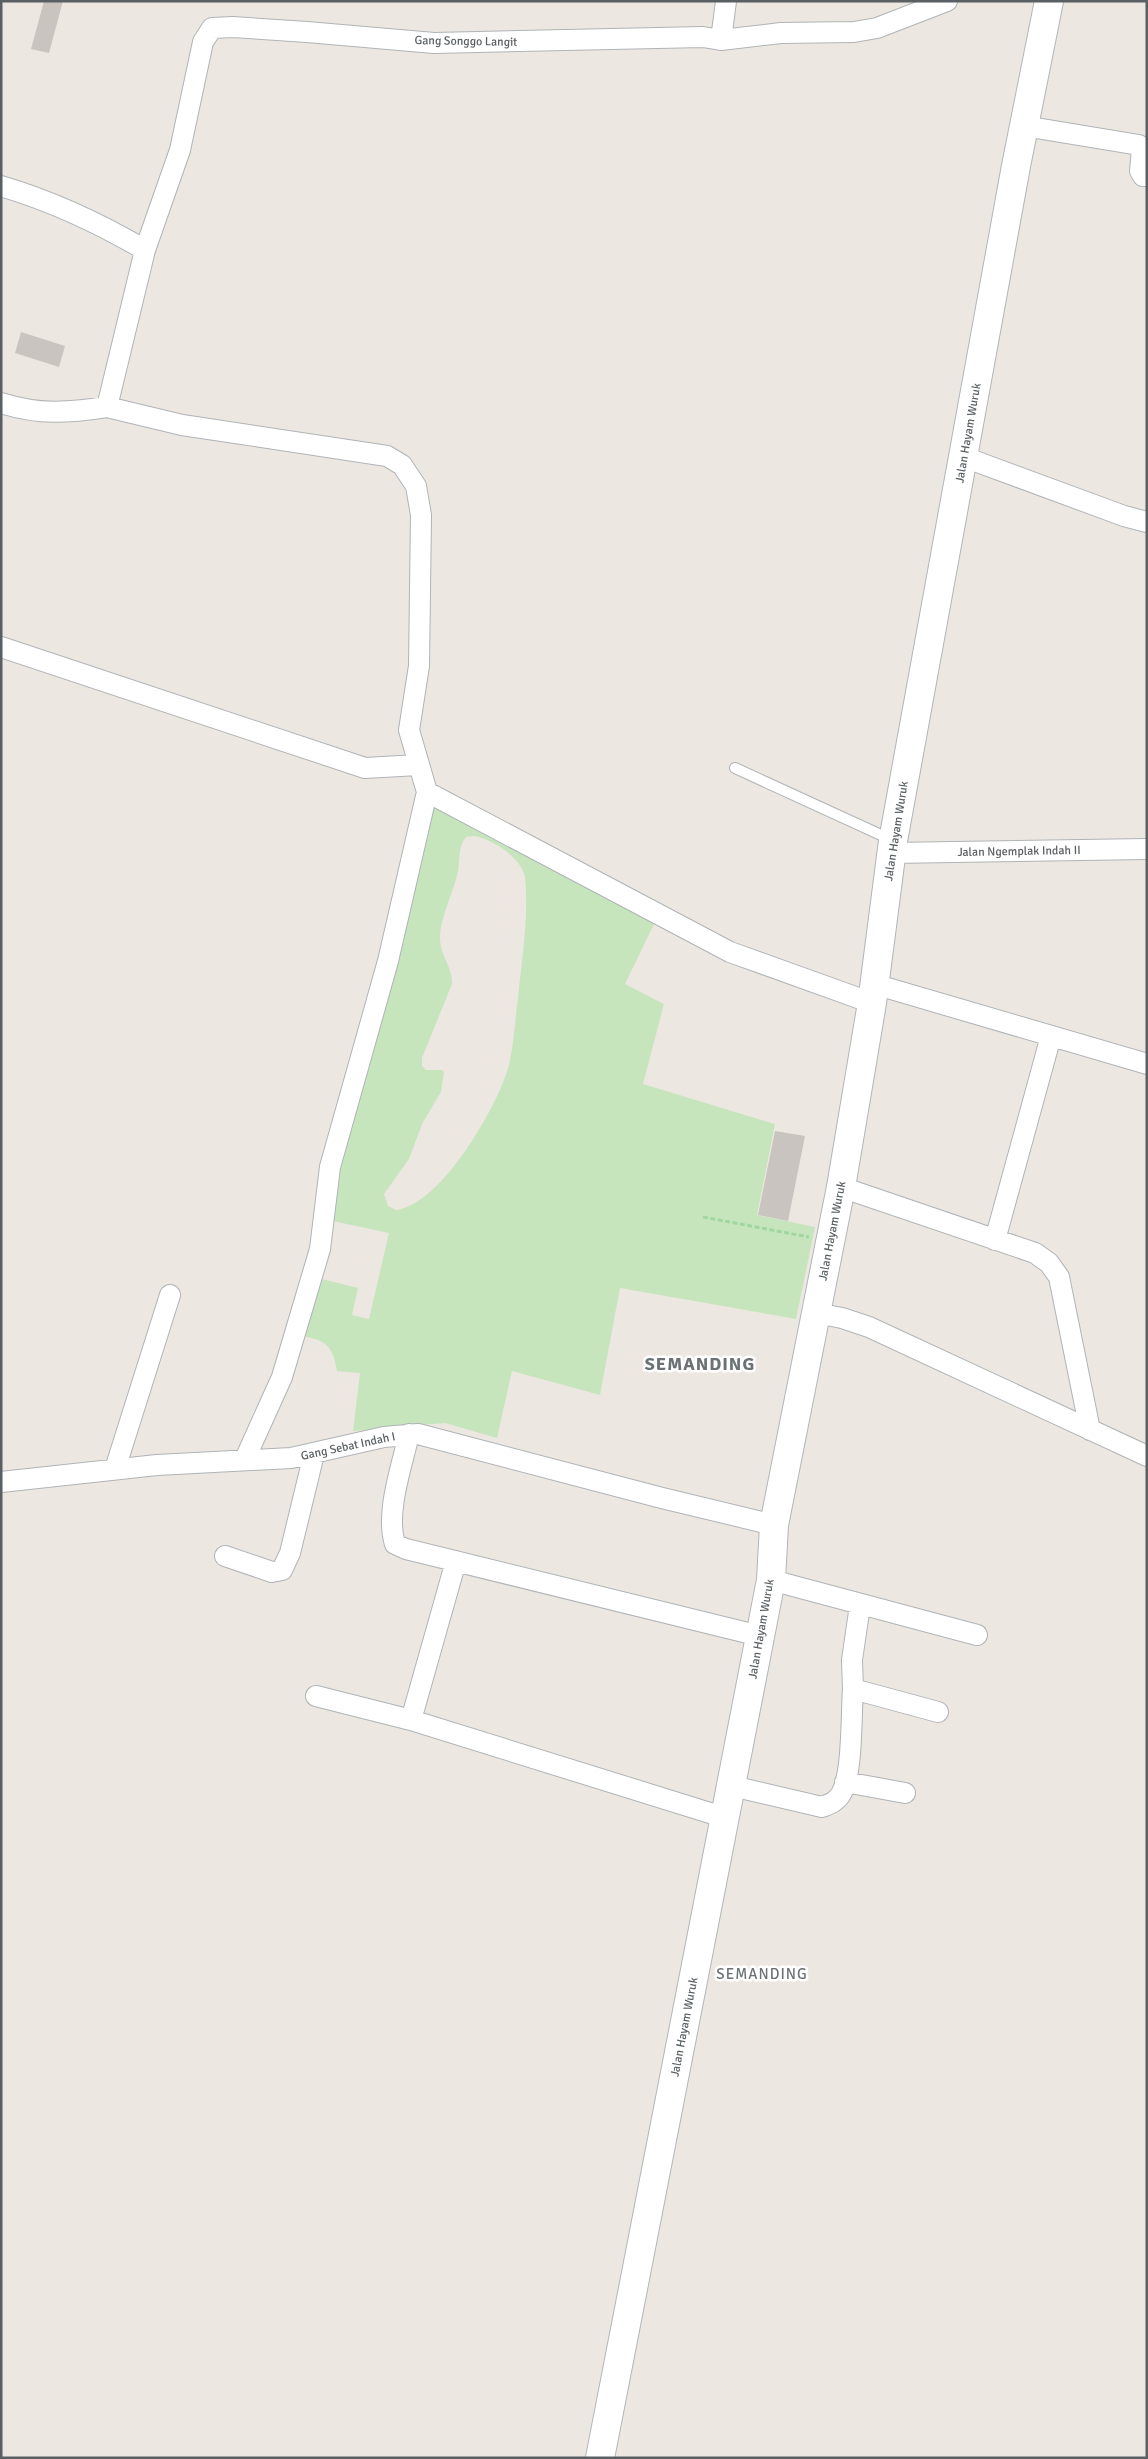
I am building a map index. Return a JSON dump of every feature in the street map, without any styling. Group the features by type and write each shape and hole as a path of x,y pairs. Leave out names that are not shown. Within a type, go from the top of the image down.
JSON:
{"main road":[{"name":"Jalan Hayam Wuruk","path":"600,2458 771,1580 774,1525 841,1187 873,994 892,847 1024,126 1049,1"}],"street":[{"path":"721,40 726,1"},
{"name":"Gang Songgo Langit","path":"145,250 180,150 203,42 212,28 233,27 366,36 434,44 703,37 721,40 781,33 854,32 877,28 946,1"},
{"path":"1024,126 1140,145 1142,148 1140,171 1143,176 1147,176"},
{"path":"1,186 38,197 102,225 145,250 106,407"},
{"path":"1,403 22,410 64,413 106,407 182,425 387,456 402,466 416,486 421,515 419,666 409,730 427,792 388,961 330,1167 320,1249 282,1377 245,1459"},
{"path":"964,457 1147,522"},
{"path":"1,647 365,768 418,765"},
{"path":"427,792 730,952 873,994 1050,1036 1147,1064"},
{"name":"Jalan Ngemplak Indah II","path":"892,847 1147,849"},
{"path":"995,1240 1050,1036"},
{"path":"841,1187 1035,1253 1049,1263 1059,1278 1090,1430"},
{"path":"115,1469 170,1295"},
{"path":"816,1313 842,1318 869,1327 1147,1456"},
{"path":"409,1434 392,1515 391,1533 395,1544 456,1561 760,1636"},
{"name":"Gang Sebat Indah I","path":"1,1482 115,1469 245,1459 290,1458 384,1437 409,1434 439,1438 662,1498 774,1525"},
{"path":"225,1556 272,1572 282,1570 290,1553 314,1454"},
{"path":"411,1720 456,1561"},
{"path":"771,1580 860,1606 977,1635"},
{"path":"732,1786 822,1807 834,1803 842,1793 849,1759 852,1660 860,1606"},
{"path":"852,1689 938,1712"},
{"path":"316,1696 411,1720 726,1818"},
{"path":"845,1782 905,1793"}],"lane":[{"path":"736,768 892,847"}],"path":[{"path":"702,1217 829,1241"}],"green space":[{"path":"430,803 655,922 625,984 664,1004 643,1084 775,1124 757,1215 815,1227 796,1319 620,1288 600,1395 512,1371 497,1438 445,1423 353,1431 360,1373 337,1371 329,1347 318,1340 293,1334 314,1277 358,1288 352,1315 369,1319 389,1233 328,1220 333,1165","holes":["475,836 498,845 512,856 525,877 524,937 509,1065 503,1083 480,1128 449,1173 431,1191 413,1204 396,1210 388,1206 384,1194 409,1159 423,1122 441,1092 444,1072 442,1070 426,1070 422,1066 422,1058 452,984 451,972 442,951 440,932 456,879 460,849 463,841 466,837"]}],"building":[{"path":"44,1 63,1 49,53 31,49"},
{"path":"21,332 65,346 59,367 15,353"},
{"path":"775,1131 805,1136 788,1221 758,1215"}],"district":[{"name":"SEMANDING","path":"700,1364"},
{"name":"SEMANDING","path":"762,1974"}]}
